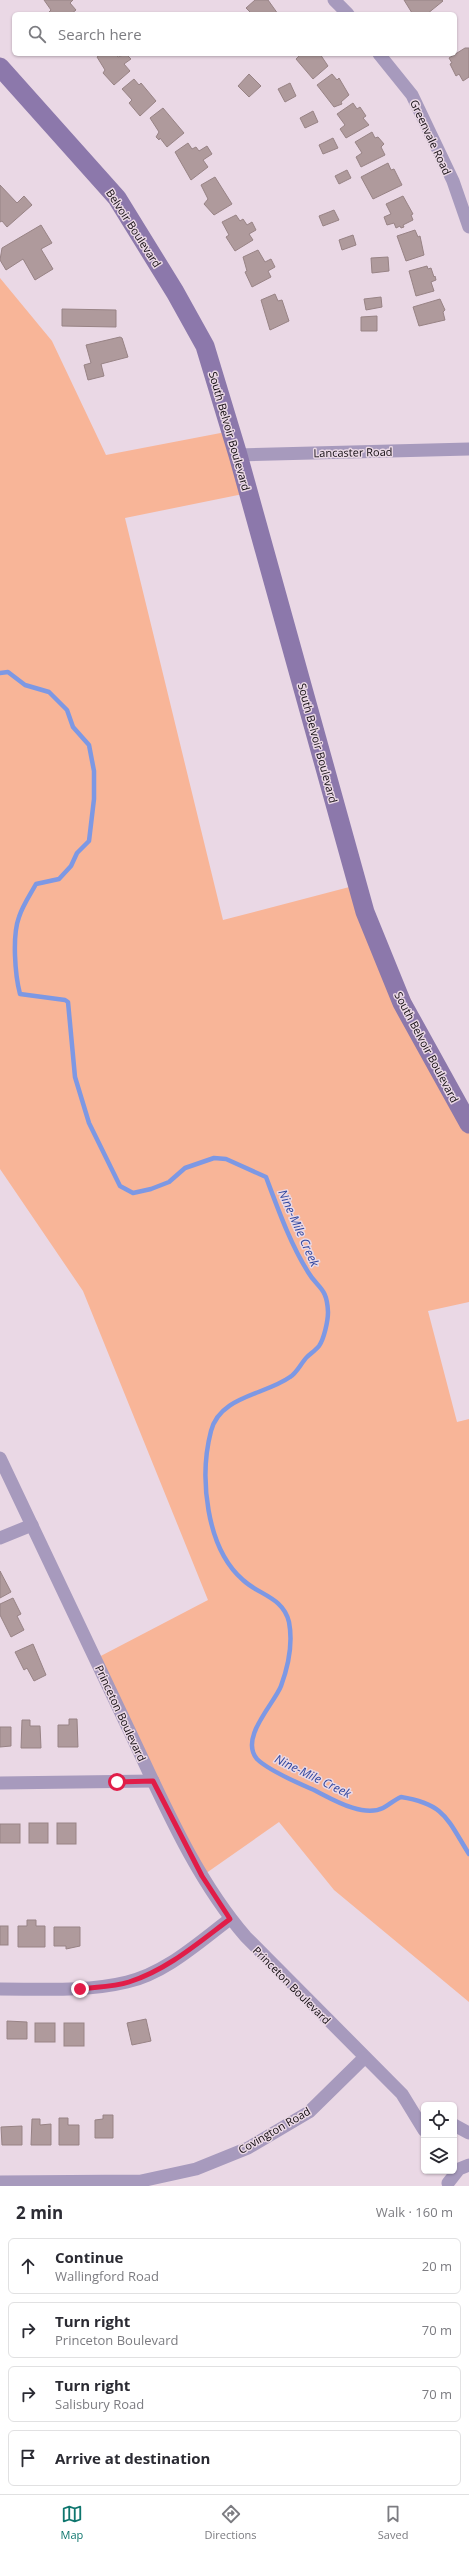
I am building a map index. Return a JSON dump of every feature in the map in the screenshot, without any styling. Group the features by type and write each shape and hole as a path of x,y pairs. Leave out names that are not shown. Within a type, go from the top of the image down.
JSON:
{"street":[{"path":"334,0 346,12"},
{"name":"Greenvale Road","path":"381,56 412,95 453,181 469,227"},
{"name":"Belvoir Boulevard","path":"0,67 117,198 175,292 205,346"},
{"name":"South Belvoir Boulevard","path":"205,346 238,455 365,912 402,1003 469,1124"},
{"name":"Lancaster Road","path":"238,455 469,449"},
{"name":"Princeton Boulevard","path":"0,1458 153,1781 202,1876 230,1919 364,2058 419,2111"},
{"path":"0,1538 32,1525"},
{"path":"0,1783 153,1781"},
{"path":"0,1989 80,1989 128,1982 183,1955 230,1919"},
{"name":"Covington Road","path":"0,2182 141,2181 196,2169 248,2148 309,2112 364,2058"},
{"path":"457,2127 469,2133"},
{"path":"446,2180 459,2169 469,2165"}],"shaded area":[{"path":"0,278 52,341 106,455 231,431 248,493 125,518 223,920 357,885 469,1124 469,1302 428,1311 457,1422 469,1419 469,2002 334,1890 279,1822 202,1876 95,1659 208,1600 83,1291 0,1169"}],"building":[{"path":"44,0 73,0 70,3 76,10 74,12 49,12 51,10"},
{"path":"255,0 268,0 277,12 250,12 246,8"},
{"path":"404,0 443,1 429,12 411,12"},
{"path":"465,48 469,48 469,77 463,81 459,74 456,76 450,64 452,63 449,58 457,56 457,53"},
{"path":"128,56 131,59 124,64 130,71 114,85 103,73 105,70 97,57"},
{"path":"299,56 321,56 328,66 313,79 296,59"},
{"path":"249,74 261,86 249,97 238,86"},
{"path":"332,74 337,80 339,78 349,95 341,102 342,104 334,107 317,85"},
{"path":"134,79 139,85 141,83 156,101 140,116 129,103 132,100 122,89"},
{"path":"290,83 296,96 285,102 278,89"},
{"path":"353,103 357,109 360,107 366,116 363,118 369,125 346,138 340,129 345,125 337,114"},
{"path":"163,108 184,133 167,147 160,138 159,140 156,137 159,132 150,118"},
{"path":"313,111 318,122 305,128 300,118"},
{"path":"372,132 375,138 378,137 384,144 381,147 385,155 361,167 356,157 362,153 355,142"},
{"path":"333,138 338,148 323,154 319,145"},
{"path":"188,143 192,149 196,147 199,151 207,146 212,154 203,160 208,167 191,180 175,152"},
{"path":"388,163 391,170 394,169 402,185 373,199 361,177"},
{"path":"347,170 351,178 339,184 335,176"},
{"path":"215,177 232,204 214,215 204,204 208,199 201,185"},
{"path":"0,185 17,203 24,196 32,205 7,227 2,221 0,222"},
{"path":"403,196 413,214 411,215 413,220 403,225 404,227 401,228 400,226 396,228 394,223 387,225 384,217 391,214 386,204"},
{"path":"334,210 339,220 323,226 319,216"},
{"path":"236,215 240,221 243,219 247,225 252,222 256,230 249,234 253,240 235,251 226,237 229,235 222,222"},
{"path":"41,225 52,243 41,249 53,269 35,280 23,259 6,270 0,260 2,248"},
{"path":"415,230 418,237 420,236 424,255 406,261 397,236"},
{"path":"353,235 356,245 342,250 339,240"},
{"path":"258,250 265,262 271,259 275,267 268,271 271,277 252,287 245,272 247,271 243,257"},
{"path":"388,257 389,271 372,273 371,258"},
{"path":"427,266 428,269 431,268 434,277 435,276 436,280 431,282 434,291 416,296 409,271"},
{"path":"275,294 278,301 282,300 289,321 270,330 261,300"},
{"path":"381,297 382,307 366,310 364,299"},
{"path":"440,299 445,310 443,312 445,320 419,326 413,307"},
{"path":"62,309 116,310 116,327 62,326"},
{"path":"377,316 377,331 361,331 361,317"},
{"path":"120,337 122,338 128,357 101,364 104,376 88,380 84,365 91,363 86,345"},
{"path":"0,1571 11,1592 0,1598"},
{"path":"13,1598 21,1614 17,1616 24,1630 11,1637 0,1615 0,1604"},
{"path":"33,1644 46,1675 34,1681 27,1668 24,1670 15,1652"},
{"path":"69,1719 77,1719 78,1747 58,1747 58,1725 69,1725"},
{"path":"22,1720 30,1720 30,1726 40,1726 41,1748 21,1748"},
{"path":"0,1727 11,1727 11,1746 0,1747"},
{"path":"29,1823 48,1823 48,1843 29,1843"},
{"path":"57,1823 76,1823 76,1844 57,1844"},
{"path":"0,1824 20,1824 20,1843 0,1843"},
{"path":"27,1920 36,1920 36,1926 45,1926 45,1947 18,1947 18,1926 27,1926"},
{"path":"0,1926 8,1926 8,1945 0,1945"},
{"path":"54,1927 80,1927 80,1946 66,1949 66,1946 54,1946"},
{"path":"146,2019 151,2041 132,2045 127,2023"},
{"path":"7,2021 27,2022 27,2039 7,2039"},
{"path":"35,2023 55,2023 55,2042 35,2042"},
{"path":"64,2023 84,2023 84,2046 64,2046"},
{"path":"103,2115 113,2115 113,2138 95,2138 95,2120 103,2119"},
{"path":"59,2118 68,2118 68,2125 79,2125 79,2145 59,2145"},
{"path":"32,2119 40,2119 40,2125 51,2124 51,2145 31,2145"},
{"path":"22,2126 22,2145 2,2145 1,2127"}],"waterway":[{"name":"Nine-Mile Creek","path":"0,673 8,672 25,685 49,692 67,710 73,727 89,745 94,771 94,799 89,841 77,853 71,866 59,879 36,884 22,908 17,925 15,945 16,966 20,994 65,1000 68,1002 75,1077 89,1123 120,1186 133,1193 151,1189 169,1182 185,1168 214,1158 226,1159 266,1177 285,1226 296,1249 308,1272 324,1293 326,1298 328,1312 327,1320 324,1335 319,1346 307,1357 295,1373 290,1377 280,1383 233,1403 224,1410 216,1419 211,1431 207,1449 206,1490 213,1531 221,1550 231,1566 243,1580 270,1597 282,1607 289,1622 290,1646 286,1671 281,1686 255,1731 252,1741 253,1751 257,1759 276,1772 338,1802 357,1809 366,1811 383,1808 401,1797 427,1804 436,1809 449,1822 469,1854"}],"route":[{"path":"80,1989 128,1982 158,1969 183,1955 230,1919 202,1876 153,1781 117,1782"}]}
